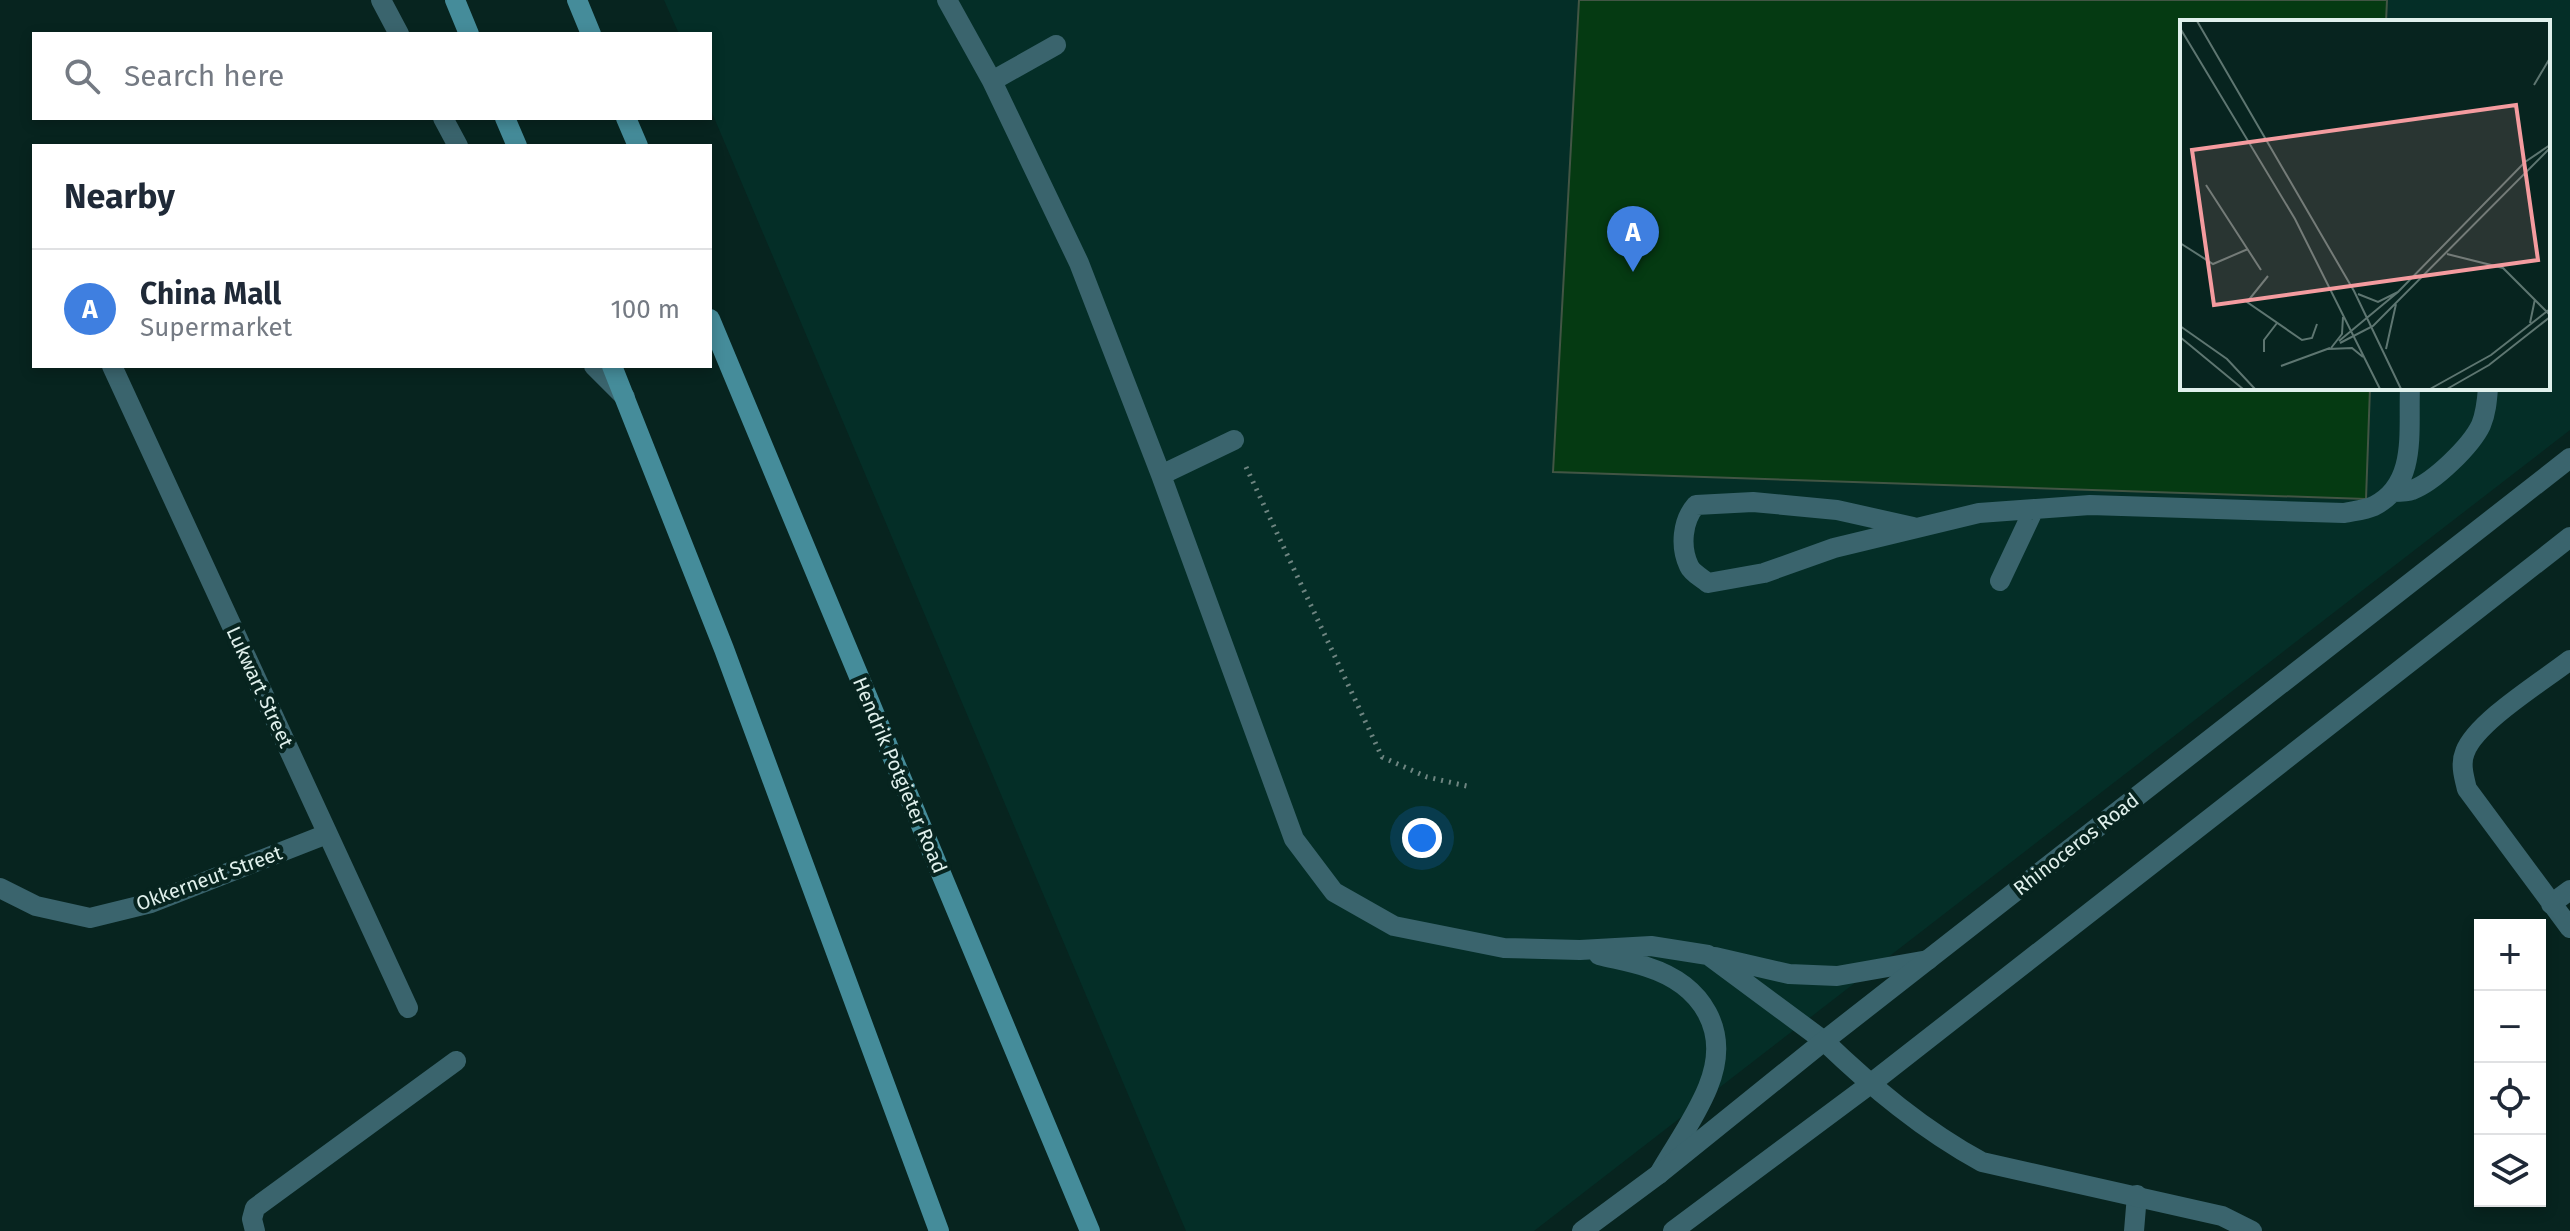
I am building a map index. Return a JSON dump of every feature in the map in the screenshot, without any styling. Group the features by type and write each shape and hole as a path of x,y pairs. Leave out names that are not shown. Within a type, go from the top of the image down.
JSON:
{"main road":[{"path":"455,0 468,32"},
{"path":"577,0 590,32"},
{"path":"506,120 516,144"},
{"path":"627,120 637,144"},
{"name":"Hendrik Potgieter Road","path":"712,324 1090,1231"},
{"path":"613,368 724,649 939,1231"}],"street":[{"path":"381,0 398,32"},
{"path":"947,0 992,81 1079,263 1161,475 1294,839 1334,892 1394,926 1504,948 1580,950 1651,946 1708,955 1789,974 1837,976 1928,960"},
{"path":"992,81 1056,45"},
{"path":"444,120 457,144"},
{"name":"Lukwart Street","path":"113,368 408,1008"},
{"path":"596,368 625,397"},
{"path":"1913,527 1837,510 1767,503 1696,505 1688,514 1683,541 1690,569 1708,583 1764,573 1834,548 1979,513 2090,505 2344,513 2373,507 2393,492 2406,472 2410,390"},
{"path":"2393,492 2412,491 2439,473 2458,455 2480,428 2487,407 2488,390"},
{"path":"1161,475 1234,440"},
{"name":"Rhinoceros Road","path":"1582,1231 1659,1174 1824,1041 2570,458"},
{"path":"2000,581 2034,509"},
{"path":"1673,1231 1869,1085 2570,537"},
{"path":"2570,660 2483,726 2464,752 2462,772 2467,789 2570,928"},
{"name":"Okkerneut Street","path":"0,888 36,906 90,918 151,903 327,834"},
{"path":"2551,904 2570,890"},
{"path":"1580,950 1649,967 1672,978 1707,1007 1714,1025 1715,1066 1708,1089 1659,1174"},
{"path":"1708,955 1824,1041 1869,1085 1947,1143 1982,1162 2222,1216 2252,1231"},
{"path":"255,1231 252,1219 255,1208 456,1061"},
{"path":"2134,1231 2137,1195"}],"path":[{"path":"1234,440 1382,757 1427,777 1471,787"}],"shaded area":[{"path":"664,0 2570,0 2570,430 1534,1231 1186,1231 712,113 712,32 678,32"}],"building":[{"path":"1579,0 2387,0 2386,20 2180,20 2180,390 2370,390 2366,499 1553,472"}],"place":[{"name":"China Mall","path":"1633,272"}]}
